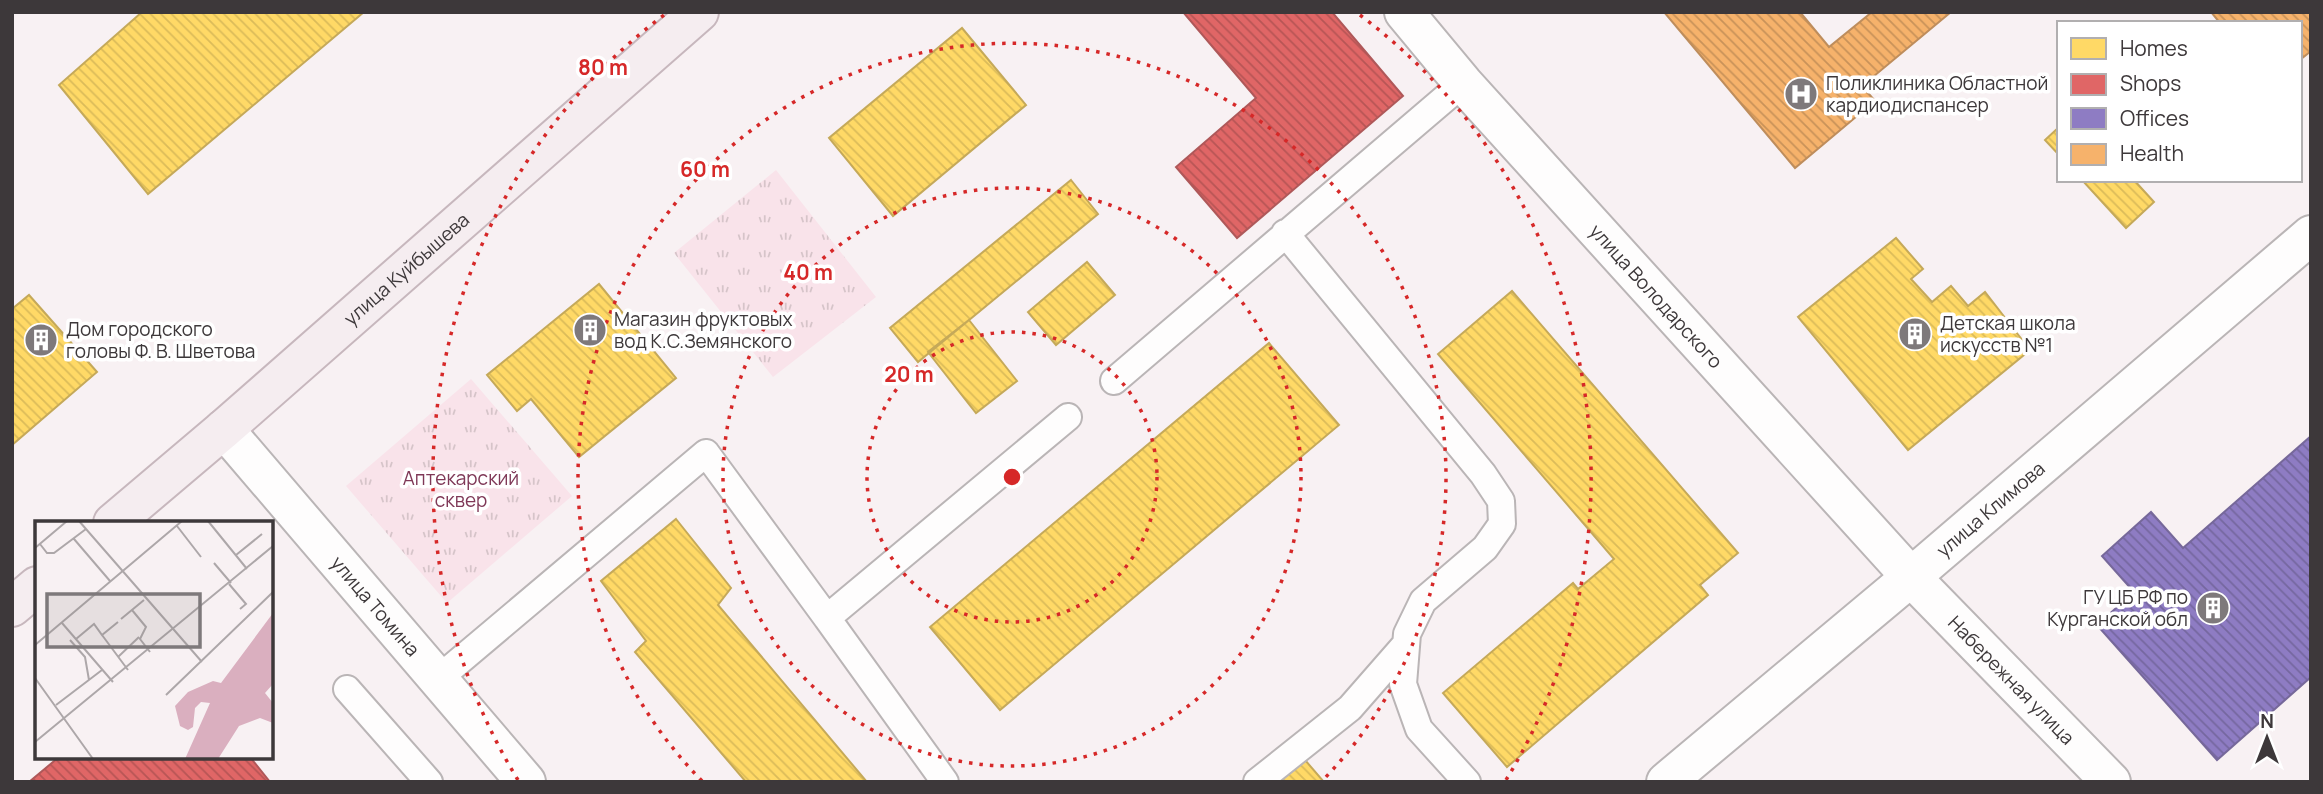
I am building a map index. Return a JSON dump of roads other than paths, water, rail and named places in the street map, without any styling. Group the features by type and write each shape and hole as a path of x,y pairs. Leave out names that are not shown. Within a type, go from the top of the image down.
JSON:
{"main road":[{"name":"улица Куйбышева","path":"115,521 699,12"},
{"path":"12,607 35,588"}],"street":[{"name":"улица Володарского","path":"1404,12 1463,83 1911,577"},
{"name":"улица Климова","path":"1666,782 1911,577 2311,235"},
{"name":"улица Томина","path":"224,429 526,782"},
{"name":"Набережная улица","path":"1911,577 2111,782"}],"lane":[{"path":"1114,381 1463,83"},
{"path":"1286,233 1483,474 1501,501 1503,524 1485,548 1423,601 1407,634 1403,684 1419,729 1467,782"},
{"path":"827,618 1069,417"},
{"path":"438,679 706,453 945,782"},
{"path":"1257,782 1350,708 1406,644"},
{"path":"347,689 429,782"}],"place":[{"name":"Поликлиника Областной кардиодиспансер","path":"1801,94"},
{"name":"Магазин фруктовых вод К.С.Земянского","path":"590,330"},
{"name":"Детская школа искусств №1","path":"1915,334"},
{"name":"Дом городского головы Ф. В. Шветова","path":"41,340"},
{"name":"ГУ ЦБ РФ по Курганской обл","path":"2213,608"}],"park label":[{"name":"Аптекарский сквер","path":"461,489"}]}
